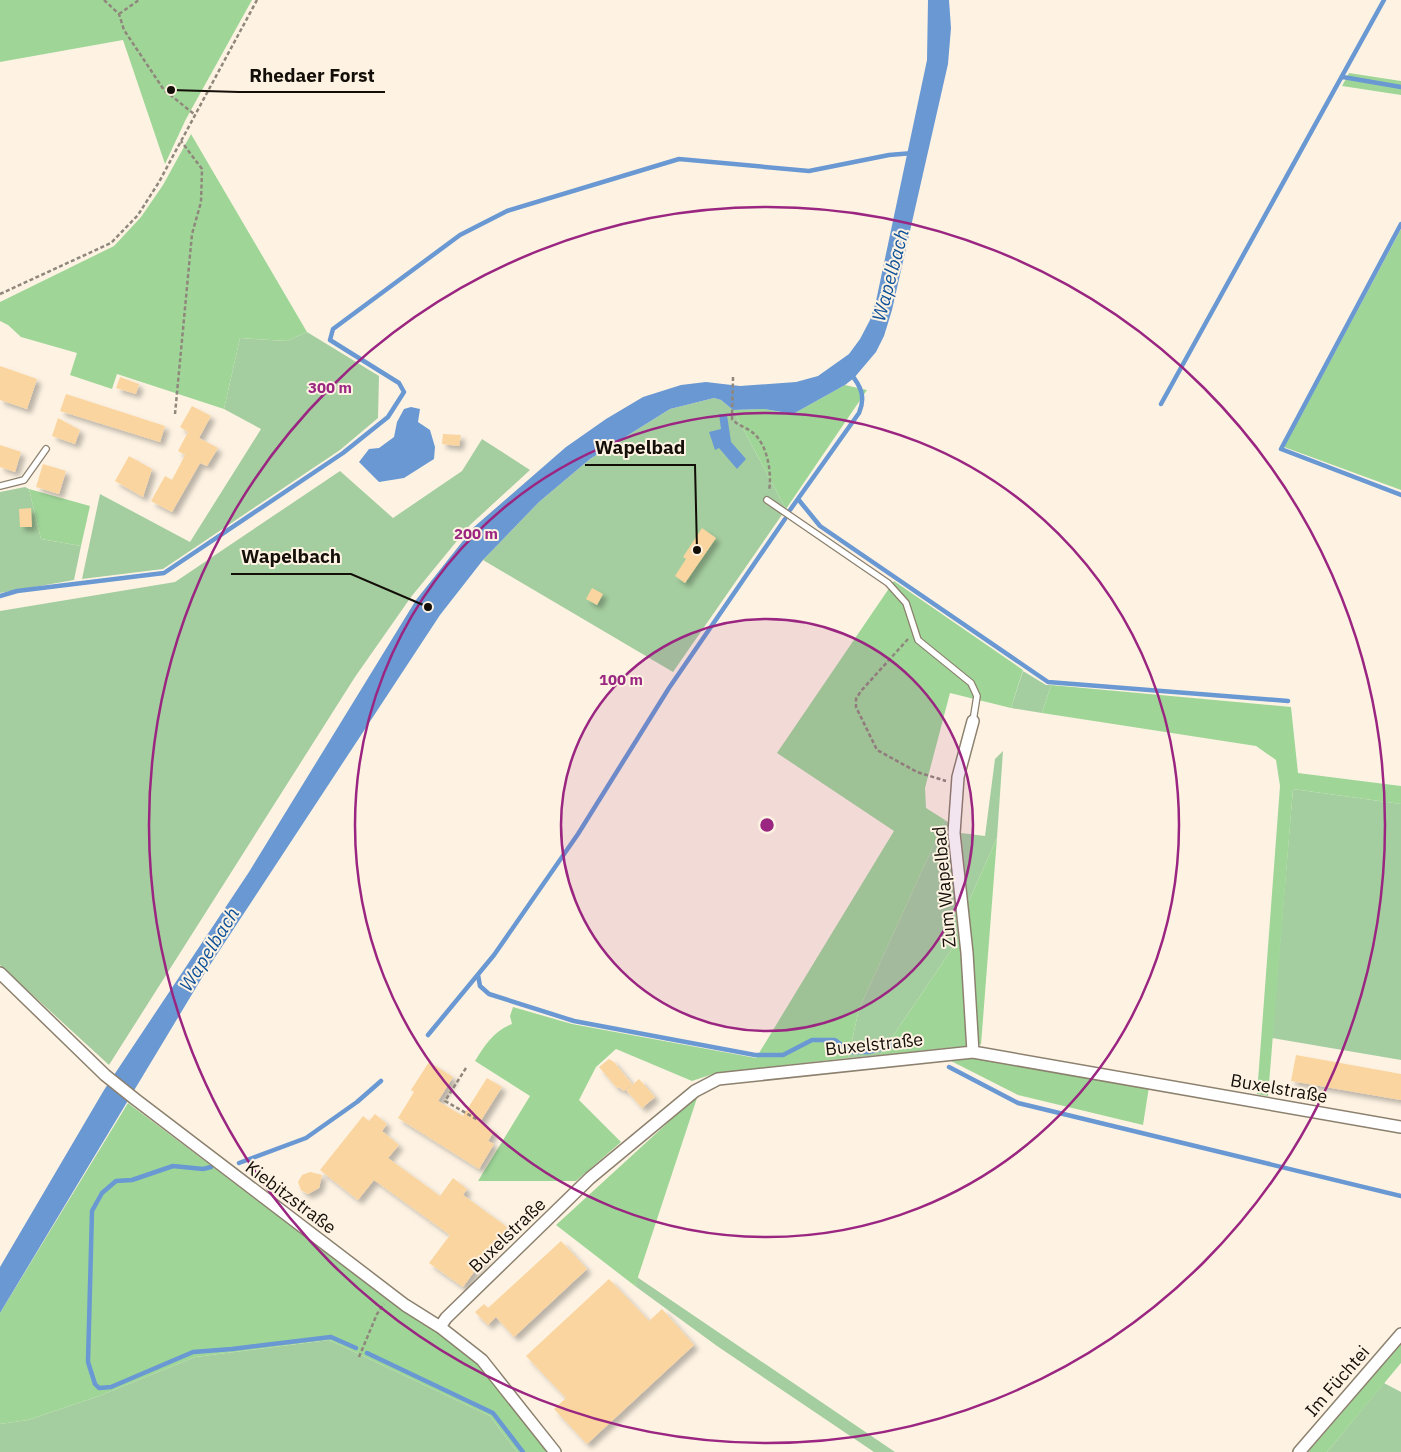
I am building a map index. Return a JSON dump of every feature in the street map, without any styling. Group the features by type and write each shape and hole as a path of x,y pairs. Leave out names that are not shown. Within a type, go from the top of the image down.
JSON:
{"street":[{"name":"Zum Wapelbad","path":"973,721 957,784 954,833 967,953 973,1052"},
{"name":"Kiebitzstraße","path":"0,973 105,1075 391,1294 440,1327 482,1360 555,1452"},
{"name":"Buxelstraße","path":"440,1327 446,1318 590,1178 695,1091 718,1079 973,1052 1401,1127"},
{"name":"Im Füchtei","path":"1299,1452 1401,1334"}],"lane":[{"path":"0,486 24,480 46,449"},
{"path":"767,500 888,583 906,603 918,640 930,652 955,668 971,683 976,696 973,721"}],"path":[{"path":"104,0 119,14 124,30 164,90 194,114"},
{"path":"119,14 140,0"},
{"path":"0,294 111,243 138,215 159,182 257,0"},
{"path":"175,414 192,234 201,202 202,169 181,141"},
{"path":"732,377 732,419 752,432 768,459 772,477 767,500"},
{"path":"915,632 892,654 861,692 856,699 856,707 877,750 917,772 957,784"},
{"path":"466,1068 446,1101 478,1120"},
{"path":"359,1357 377,1314 391,1294"}],"green space":[{"path":"0,0 252,0 186,119 165,164 123,40 0,62"},
{"path":"1349,73 1401,81 1401,95 1342,86"},
{"path":"191,134 307,332 287,341 240,338 224,409 117,374 112,389 70,375 77,353 21,337 8,325 0,321 0,302 114,246 141,217 163,185"},
{"path":"1401,229 1401,490 1284,447"},
{"path":"307,332 379,376 378,418 340,450 163,569 82,579 100,494 190,542 261,429 224,409 240,338 287,341"},
{"path":"845,385 867,390 786,509 733,410 764,409 793,414"},
{"path":"714,398 721,400 733,410 786,509 673,672 483,560 539,502 590,459 670,409"},
{"path":"482,439 530,470 470,525 411,597 355,677 109,1065 0,965 0,611 175,582 340,471 393,518 462,471"},
{"path":"25,487 29,489 41,539 81,546 74,580 0,593 0,492"},
{"path":"29,489 90,506 81,546 41,539"},
{"path":"894,581 1023,670 1011,708 950,693 925,788 926,808 945,820 859,1009 848,1058 716,1073 692,1081 616,1049 596,1067 579,1100 621,1142 576,1181 478,1181 530,1096 475,1061 486,1044 500,1030 512,1024 510,1016 513,1007 572,1024 756,1058 894,831 777,753"},
{"path":"1023,671 1046,685 1051,685 1042,713 1011,708"},
{"path":"1051,685 1291,707 1298,773 1401,786 1401,804 1293,789 1268,1096 1257,1094 1280,786 1276,760 1256,746 1042,713"},
{"path":"1003,751 997,838 968,903 961,833 985,836 995,759"},
{"path":"1293,789 1401,804 1401,1060 1272,1038"},
{"path":"945,820 949,823 960,937 880,1055 848,1058 859,1009"},
{"path":"997,838 981,1045 977,1042 968,903"},
{"path":"960,937 966,1046 880,1055"},
{"path":"972,1058 1149,1087 1143,1125 1018,1095 949,1060"},
{"path":"698,1095 635,1286 556,1225"},
{"path":"128,1103 404,1311 435,1329 480,1365 548,1452 517,1452 490,1416 329,1340 195,1357 99,1396 28,1420 0,1424 0,1313"},
{"path":"637,1277 895,1452 874,1452 717,1346 635,1286"},
{"path":"329,1340 490,1416 517,1452 0,1452 0,1424 28,1420 99,1396 195,1357"},
{"path":"1401,1344 1401,1363 1327,1452 1308,1452"},
{"path":"1384,1383 1401,1392 1401,1452 1327,1452"}],"water":[{"path":"928,0 949,0 951,28 948,64 892,310 884,336 876,352 854,378 845,385 793,414 764,409 733,410 721,400 714,398 670,409 590,459 539,502 483,560 440,615 206,971 0,1313 0,1267 104,1090 249,872 416,600 474,527 566,447 606,419 643,397 681,385 706,382 740,386 796,382 818,376 849,354 860,339 870,320 876,301 927,60"},
{"path":"411,407 420,409 418,422 430,430 435,447 434,459 404,478 379,482 359,462 369,449 379,448 394,437 397,422 404,409"},
{"path":"719,414 727,415 731,442 746,459 737,469 719,448 715,450 709,432 721,429"}],"building":[{"path":"0,366 37,379 27,409 0,400"},
{"path":"120,377 139,384 136,394 116,388"},
{"path":"66,394 165,426 160,442 60,411"},
{"path":"192,406 211,416 199,438 218,448 207,466 200,463 172,512 151,501 165,476 172,480 185,455 178,451 188,432 180,427"},
{"path":"58,418 80,430 75,444 52,436"},
{"path":"443,434 461,435 459,446 442,444"},
{"path":"0,445 21,452 15,472 0,467"},
{"path":"129,456 152,469 143,497 115,481"},
{"path":"43,464 66,471 59,494 36,487"},
{"path":"31,508 32,527 20,527 19,509"},
{"path":"702,528 716,538 685,583 675,576 686,559 683,557"},
{"path":"592,588 603,594 597,605 586,599"},
{"path":"1296,1055 1401,1074 1401,1100 1291,1081"},
{"path":"609,1059 614,1062 632,1084 624,1091 619,1087 617,1088 599,1067"},
{"path":"429,1062 453,1077 438,1101 463,1116 487,1078 502,1087 480,1122 494,1131 488,1141 494,1144 479,1169 398,1118 414,1092 411,1090"},
{"path":"639,1079 655,1097 642,1108 626,1090"},
{"path":"375,1114 387,1124 382,1131 399,1145 388,1158 440,1196 453,1178 467,1189 463,1195 507,1227 463,1287 429,1263 450,1235 374,1180 358,1200 320,1170 363,1116 369,1121"},
{"path":"310,1172 322,1175 319,1188 308,1194 301,1190 298,1182 302,1175"},
{"path":"561,1241 587,1269 514,1337 496,1317 488,1325 475,1312 484,1304 488,1308"},
{"path":"609,1279 649,1321 662,1309 694,1345 587,1444 554,1409 566,1398 526,1356"}],"waterway":[{"path":"1161,404 1384,0"},
{"path":"1343,77 1401,87"},
{"path":"0,596 17,591 164,573 343,453 388,417 404,392 399,383 330,340 333,329 460,235 507,211 679,159 809,171 889,155 913,153"},
{"path":"1401,224 1281,449 1401,495"},
{"path":"790,510 859,413 862,402 861,392 857,382 850,373"},
{"path":"798,499 820,526 1048,682 1288,701"},
{"path":"428,1035 494,955 578,834 669,688 785,519"},
{"path":"478,975 480,986 489,994 574,1021 755,1055 783,1055 812,1040 835,1040 851,1052 868,1052 898,1044"},
{"path":"949,1067 1018,1103 1401,1196"},
{"path":"239,1163 306,1138 357,1102 381,1081"},
{"path":"211,1167 203,1169 173,1166 132,1180 116,1181 102,1193 92,1211 88,1362 95,1384 99,1388 111,1387 193,1352 331,1337 356,1348"},
{"path":"367,1353 493,1413 523,1452"}],"place":[{"name":"Rhedaer Forst","path":"171,90"},
{"name":"Wapelbad","path":"697,550"},
{"name":"Wapelbach","path":"428,607"}]}
